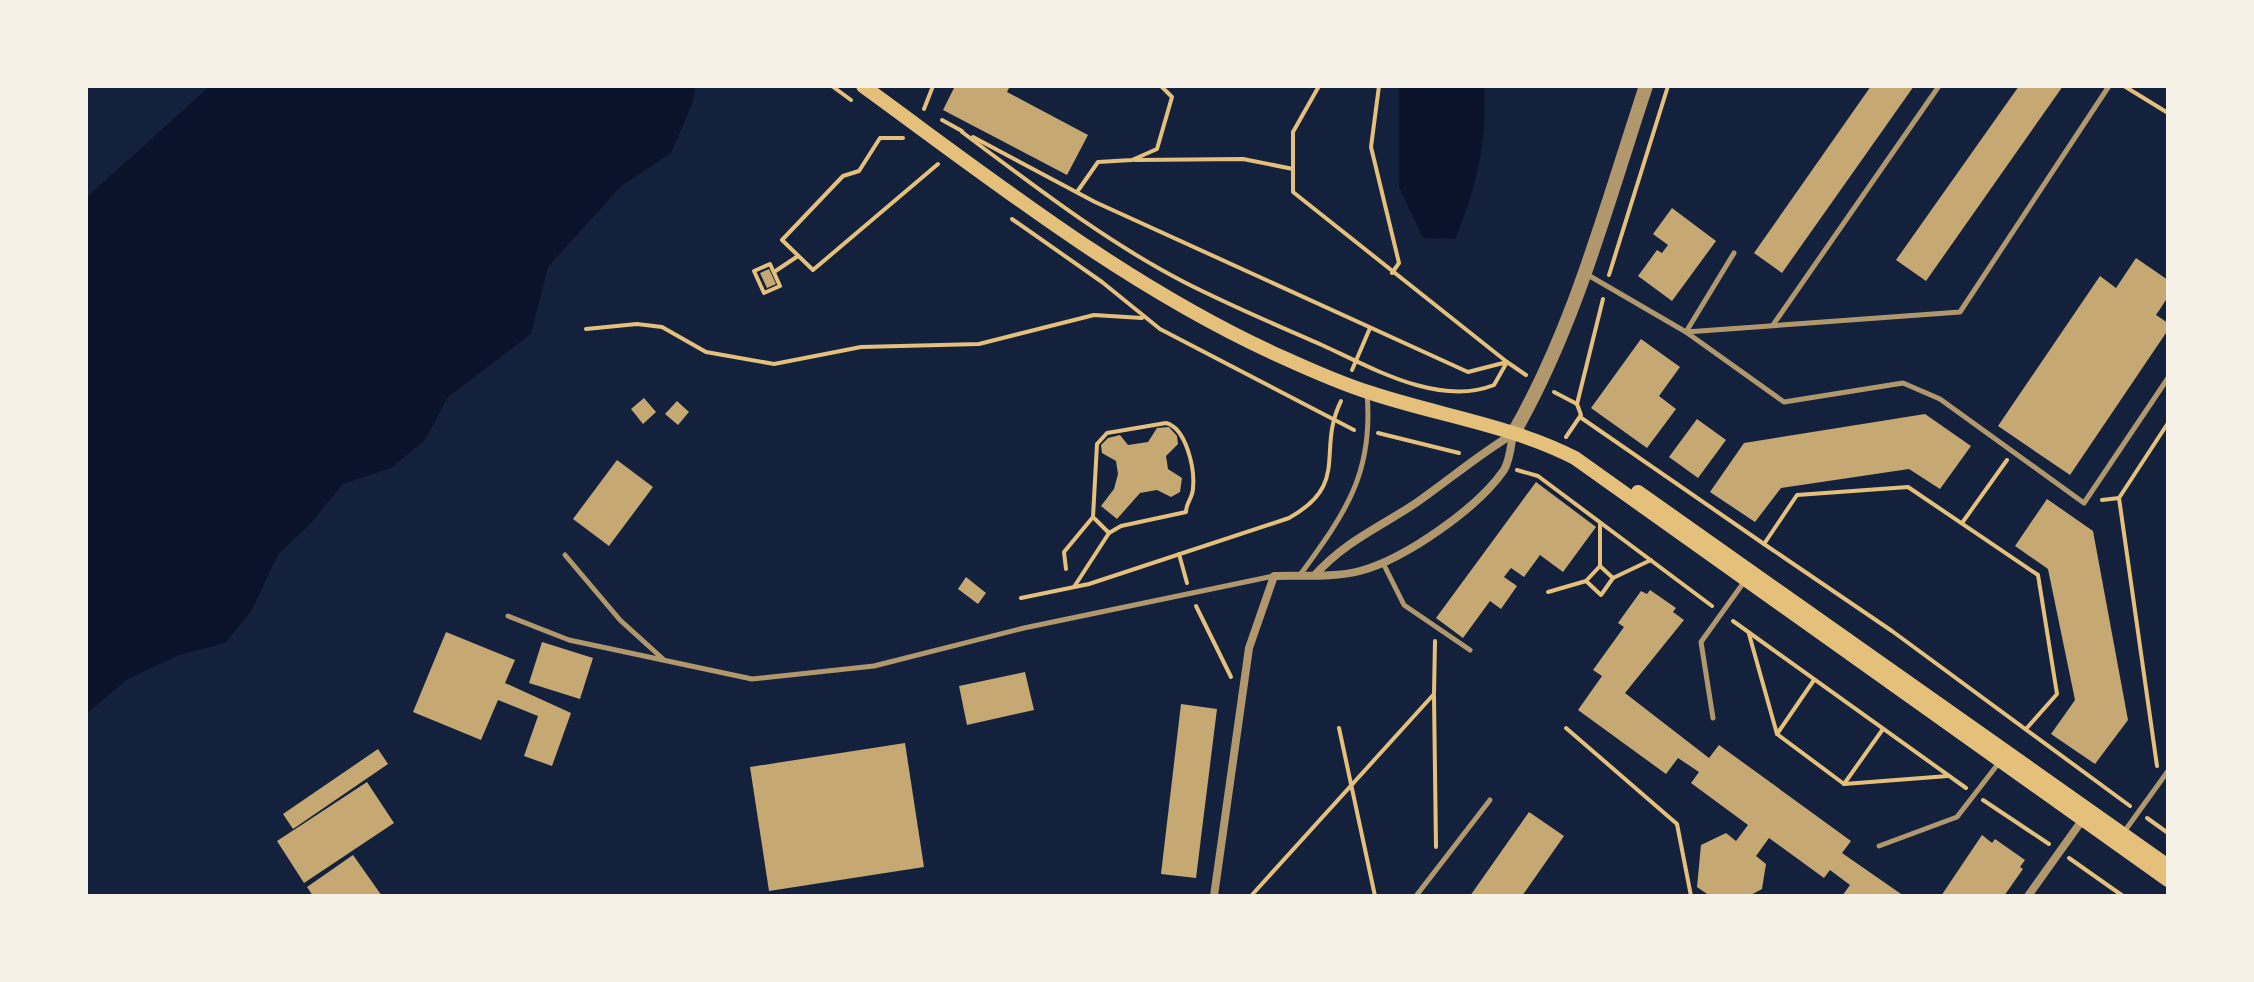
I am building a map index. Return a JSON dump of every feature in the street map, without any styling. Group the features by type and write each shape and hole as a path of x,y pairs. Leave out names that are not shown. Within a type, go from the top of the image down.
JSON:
{"main road":[{"path":"863,86 1129,274 1206,320 1367,392 1558,449 1583,453 2086,816"},
{"path":"1558,449 2000,761 2168,866"},
{"path":"2119,838 2168,880"}],"street":[{"path":"1214,896 1249,648 1274,576 1361,571 1382,563 1433,533 1488,489 1506,467 1513,434 1541,385 1584,272 1646,86"},
{"path":"1315,575 1356,537 1411,506 1474,457 1513,434"},
{"path":"2028,896 2086,816"}],"lane":[{"path":"1772,325 1939,86"},
{"path":"1686,332 1960,312 2109,86"},
{"path":"1686,332 1734,253"},
{"path":"1584,272 1686,332 1784,402 1903,383 1940,399 2084,503 2168,378"},
{"path":"1300,575 1355,496 1368,447 1367,392"},
{"path":"565,555 620,620 664,660"},
{"path":"1382,563 1404,605 1470,650"},
{"path":"508,616 569,640 752,679 874,666 1024,628 1274,576"},
{"path":"1713,718 1701,642 1745,581"},
{"path":"1879,846 1957,817 2000,761"},
{"path":"2119,838 2168,771"},
{"path":"1416,896 1490,800"}],"path":[{"path":"924,109 933,86"},
{"path":"1132,160 1157,149 1172,97 1161,86"},
{"path":"1319,86 1293,132 1293,192 1507,362 1577,404"},
{"path":"1379,86 1371,147 1399,263 1392,273"},
{"path":"1668,86 1606,286 1577,404 1580,417 1892,631 2168,833"},
{"path":"2124,86 2168,113"},
{"path":"962,132 1077,192 1468,372 1507,362 1494,385 1464,393 1420,386 1355,360 1181,281 1033,185 962,132"},
{"path":"903,138 880,138 859,171 843,176 782,240 813,270 938,164"},
{"path":"1077,192 1098,162 1243,159 1293,169"},
{"path":"774,272 798,256"},
{"path":"770,264 774,272 780,286 764,293 754,271 770,264"},
{"path":"586,329 637,324 662,327 706,352 774,364 861,347 979,344 1094,315 1143,318"},
{"path":"1558,449 1580,417"},
{"path":"1021,598 1074,587 1179,554 1289,518 1312,505 1323,490 1332,420"},
{"path":"1066,569 1064,552 1093,517 1097,444 1107,433 1166,423 1176,426 1182,434 1194,486 1186,512 1121,526 1109,533 1074,587"},
{"path":"2159,783 2119,498 2168,423"},
{"path":"1962,523 2013,452"},
{"path":"1764,544 1797,495 1908,487 2038,575 2057,694 2026,729"},
{"path":"2084,503 2119,498"},
{"path":"1093,517 1109,533"},
{"path":"1548,592 1586,581 1600,566 1600,523"},
{"path":"1179,554 1191,594 1236,688"},
{"path":"1586,581 1601,595 1613,578 1651,560 1883,729 2123,896"},
{"path":"1600,566 1613,578"},
{"path":"1435,628 1437,870"},
{"path":"1748,632 1777,734 1844,784 1949,775"},
{"path":"1777,734 1814,679"},
{"path":"1251,896 1434,694"},
{"path":"1339,728 1375,896"},
{"path":"1566,728 1677,824 1691,896"},
{"path":"1844,784 1883,729"}],"water":[{"path":"210,86 695,86 693,102 671,153 621,186 548,267 531,334 448,397 425,440 391,468 343,484 310,524 278,554 252,610 225,643 179,655 128,679 86,714 86,198"},
{"path":"1399,86 1484,86 1484,126 1479,164 1455,239 1423,238 1399,187"}],"building":[{"path":"955,86 1010,86 1007,92 1088,135 1067,175 943,110"},
{"path":"1871,86 1914,86 1782,273 1754,253"},
{"path":"2019,86 2063,86 1926,281 1896,260"},
{"path":"1672,208 1716,241 1672,301 1638,276 1657,250 1662,253 1668,245 1653,234"},
{"path":"2136,258 2168,280 2168,297 2156,315 2168,323 2168,330 2070,475 1998,426 2100,276 2116,288"},
{"path":"769,269 776,284 767,288 760,273"},
{"path":"1641,339 1680,367 1659,396 1676,409 1647,448 1591,408"},
{"path":"644,398 656,412 643,424 631,409"},
{"path":"677,401 689,412 678,425 665,414"},
{"path":"1925,414 1971,446 1940,489 1909,469 1781,488 1755,522 1710,492 1744,443"},
{"path":"1697,419 1726,440 1698,478 1669,457"},
{"path":"1169,427 1177,436 1178,444 1166,456 1168,469 1182,478 1180,492 1171,497 1157,490 1140,493 1117,519 1101,506 1114,489 1118,474 1116,461 1102,453 1101,445 1108,438 1120,435 1128,445 1148,442 1157,428"},
{"path":"617,460 653,487 609,546 573,519"},
{"path":"1536,482 1596,527 1563,572 1540,555 1524,577 1511,568 1504,577 1517,586 1501,609 1490,601 1463,638 1436,618"},
{"path":"2047,499 2093,531 2128,720 2095,764 2051,734 2075,700 2048,569 2015,546"},
{"path":"966,577 986,593 978,604 958,589"},
{"path":"1650,590 1676,608 1673,612 1684,620 1625,693 1709,758 1719,745 1851,841 1842,853 1904,896 1842,896 1850,885 1830,870 1824,878 1769,838 1756,856 1766,864 1762,889 1749,896 1710,896 1697,887 1701,845 1726,833 1736,841 1748,825 1691,783 1699,772 1678,758 1666,774 1578,710 1602,676 1593,670 1624,627 1618,623 1641,591 1647,594"},
{"path":"446,632 515,660 505,683 571,713 552,766 524,756 538,716 498,700 481,740 413,712"},
{"path":"542,642 593,658 580,699 529,683"},
{"path":"1025,672 1034,710 967,725 959,686"},
{"path":"1181,704 1217,709 1196,878 1161,874"},
{"path":"905,743 924,867 769,891 750,767"},
{"path":"378,749 388,764 293,829 283,814"},
{"path":"367,782 394,823 304,883 277,841"},
{"path":"1529,812 1564,836 1522,896 1470,896"},
{"path":"1982,835 1992,843 1995,839 2025,860 2020,867 2023,869 2004,896 1941,896"},
{"path":"353,855 382,896 313,896 307,887"}]}
